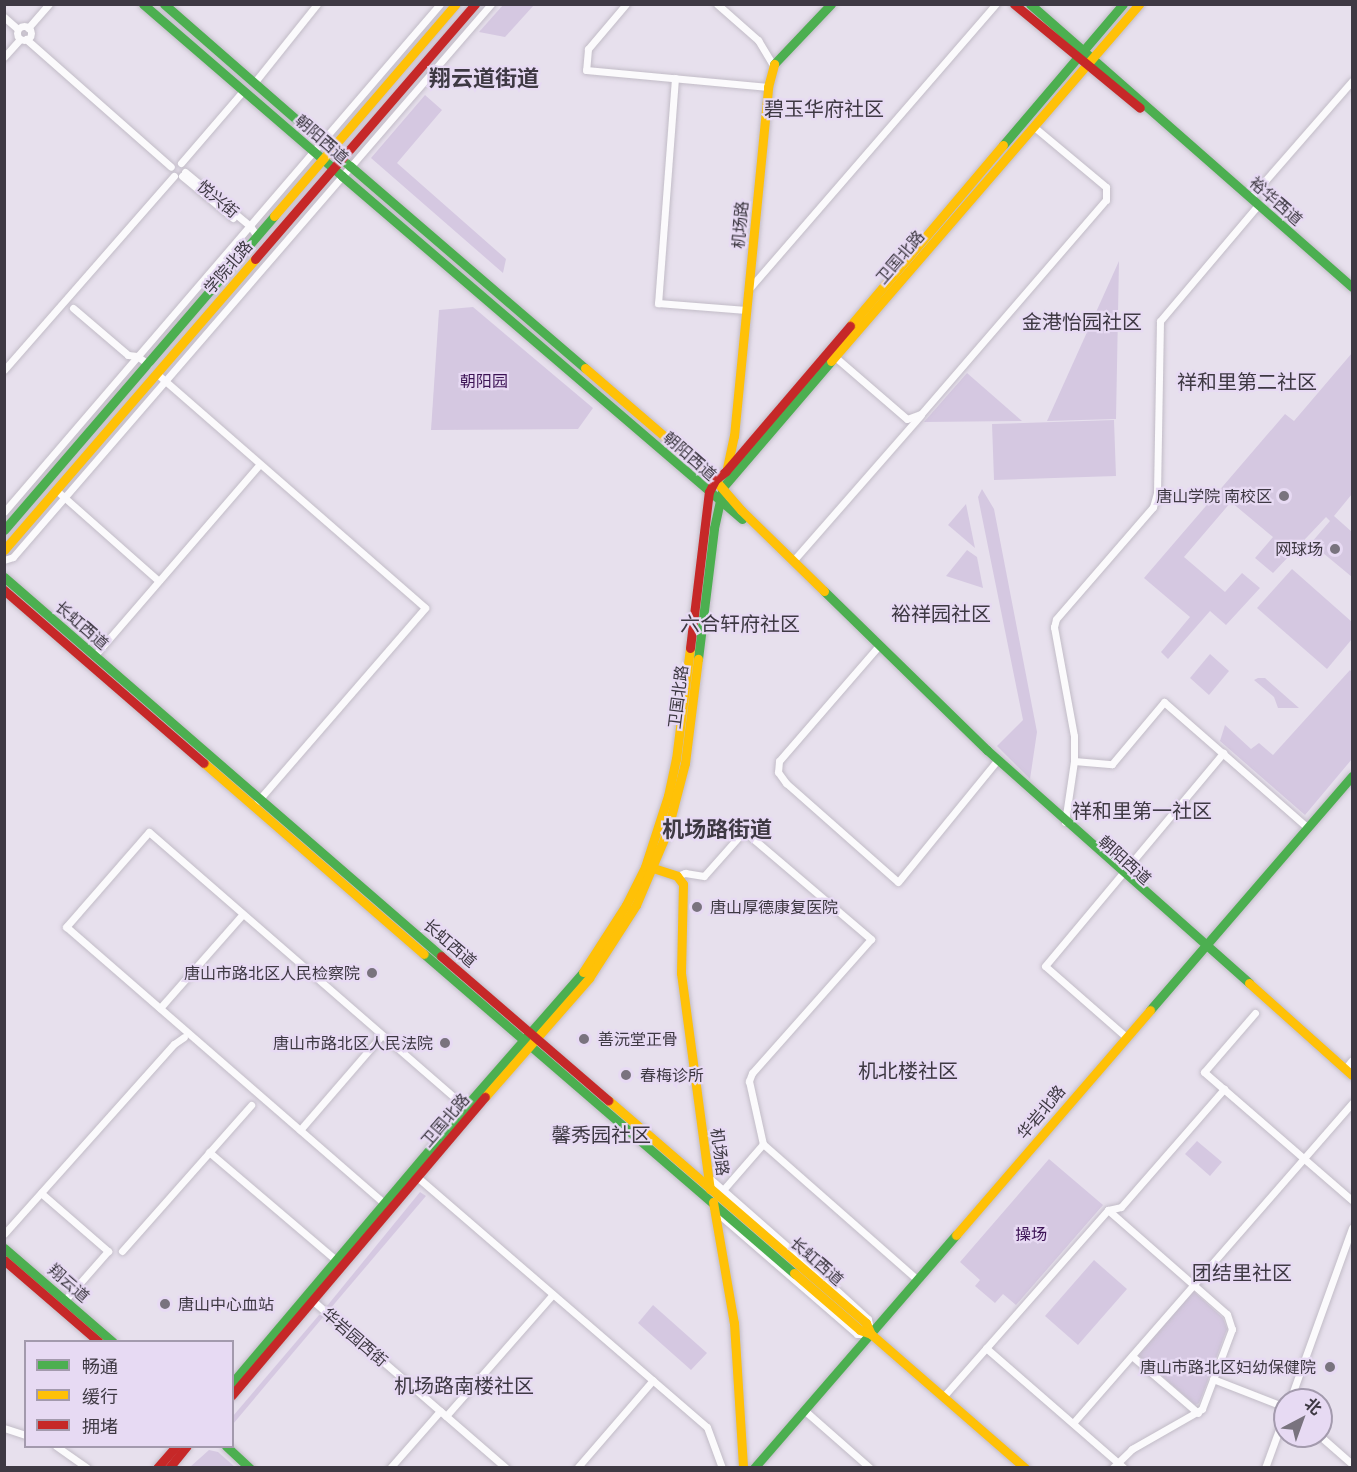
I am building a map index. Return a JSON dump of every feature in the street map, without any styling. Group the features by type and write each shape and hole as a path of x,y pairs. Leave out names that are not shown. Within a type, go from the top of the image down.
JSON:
{"main road":[{"name":"朝阳西道","path":"143,4 709,492 720,499 995,763 1194,941 1204,945 1349,1072"},
{"name":"朝阳西道","path":"164,4 723,487 741,510 793,561 1121,874"},
{"name":"学院北路","path":"4,530 456,4"},
{"name":"学院北路","path":"4,550 156,373 338,172 475,4"},
{"path":"773,65 831,4"},
{"name":"裕华西道","path":"1014,4 1081,54"},
{"name":"裕华西道","path":"1030,4 1089,62 1172,135 1179,137 1353,287"},
{"name":"卫国北路","path":"649,867 676,759 709,492 715,480 726,471 1124,4"},
{"name":"卫国北路","path":"234,1393 533,1035 595,957 649,867 677,800 685,763 723,487 1139,4"},
{"name":"机场路","path":"726,471 734,436 768,87 773,65"},
{"path":"148,364 156,373"},
{"name":"长虹西道","path":"4,577 95,655 526,1043 713,1206 860,1330 871,1334 1025,1467"},
{"name":"长虹西道","path":"4,590 709,1182 866,1323 871,1334"},
{"name":"华岩北路","path":"754,1467 918,1280 1125,1036 1353,776"},
{"path":"649,867 677,876"},
{"name":"机场路","path":"677,876 683,884 681,973 709,1182 734,1323 742,1467"},
{"name":"卫国北路","path":"234,1381 465,1107 526,1043"},
{"name":"翔云道","path":"4,1248 112,1340"},
{"name":"翔云道","path":"4,1260 98,1340"},
{"path":"157,1467 174,1448"},
{"path":"169,1467 185,1448"},
{"path":"228,1448 250,1467"}],"street":[{"path":"4,55 49,4"},
{"path":"254,82 317,4"},
{"path":"4,512 440,4"},
{"path":"346,162 491,4"},
{"path":"626,4 588,49 586,70 768,87"},
{"path":"717,4 758,40 773,65"},
{"path":"748,290 996,4"},
{"name":"悦兴街","path":"4,17 22,36 257,236"},
{"path":"675,78 658,303 746,310"},
{"path":"1250,198 1353,81"},
{"path":"4,370 124,234 244,92"},
{"path":"793,561 1106,200 1106,188 1033,126"},
{"path":"4,560 14,557 165,381 338,172"},
{"path":"1065,822 1074,761 1074,736 1054,627 1056,619 1153,507 1157,494 1160,321 1258,205"},
{"path":"72,293 73,308"},
{"path":"59,308 73,308 128,355 137,356 148,364"},
{"path":"834,356 907,418 921,414"},
{"path":"156,373 425,608 257,802"},
{"path":"95,655 260,464"},
{"path":"56,490 159,581"},
{"path":"876,649 779,761 778,772 786,783 898,882 995,763"},
{"path":"1074,761 1112,764 1164,702 1307,827"},
{"path":"1125,1036 1045,966 1223,753"},
{"path":"677,876 685,873 704,876 744,831 871,939 752,1073 749,1081 763,1144 918,1280"},
{"path":"384,1203 66,927 149,832 465,1107"},
{"path":"160,1008 243,914"},
{"path":"1255,1013 1204,1072 1353,1200"},
{"path":"300,1130 382,1035"},
{"path":"4,1234 174,1044 184,1037"},
{"path":"1349,1072 1353,1060"},
{"path":"943,1397 1107,1210 1121,1207 1224,1089"},
{"path":"1073,1423 1353,1103"},
{"path":"122,1251 251,1105"},
{"path":"723,1190 763,1144"},
{"path":"209,1152 336,1260"},
{"path":"416,1176 707,1427 722,1467"},
{"path":"709,1182 723,1190 868,1319 871,1334"},
{"path":"41,1193 108,1251 65,1300"},
{"path":"1107,1210 1227,1314 1231,1324 1213,1379 1198,1413 1132,1449 1112,1467"},
{"path":"1294,1388 1353,1228"},
{"path":"390,1467 554,1294"},
{"name":"华岩园西街","path":"312,1300 506,1467"},
{"path":"986,1348 1124,1467"},
{"path":"1132,1356 1198,1413"},
{"path":"1213,1379 1273,1402"},
{"path":"577,1467 653,1380"},
{"path":"804,1410 870,1467"},
{"path":"4,1428 24,1434"},
{"path":"1265,1467 1273,1445"},
{"path":"1333,1447 1353,1464"},
{"path":"59,1448 87,1467"}],"green space":[{"path":"503,5 534,5 505,37 479,32"},
{"path":"425,95 442,110 397,163 506,259 503,273 371,158"},
{"path":"1119,261 1116,419 1047,421"},
{"name":"朝阳园","path":"473,307 593,408 578,429 431,430 439,310"},
{"path":"1352,353 1352,494 1334,516 1352,532 1352,577 1311,543 1330,521 1326,517 1273,573 1255,558 1273,537 1231,502 1184,557 1225,592 1242,573 1260,588 1226,625 1210,611 1168,659 1161,652 1190,617 1144,578 1285,414 1294,421"},
{"path":"967,373 1022,421 924,422"},
{"path":"1114,420 1116,476 994,480 992,424"},
{"path":"982,489 994,509 1037,732 1030,779 997,746 1023,720 978,497"},
{"path":"966,504 975,548 948,525"},
{"path":"967,550 977,557 983,588 946,576"},
{"path":"1292,569 1352,622 1352,639 1327,669 1257,608"},
{"path":"1210,654 1229,671 1209,695 1190,678"},
{"path":"1350,670 1352,672 1352,759 1305,815 1220,741 1225,725 1251,749 1259,743 1273,755"},
{"path":"1265,678 1299,708 1278,708 1274,697 1254,680"},
{"path":"1197,1141 1222,1162 1210,1176 1185,1154"},
{"name":"操场","path":"1049,1159 1103,1205 1016,1305 1003,1294 995,1303 975,1286 980,1280 960,1262"},
{"path":"420,1192 426,1196 330,1309 327,1306"},
{"name":"操场","path":"1094,1260 1127,1289 1078,1345 1045,1316"},
{"path":"1192,1290 1223,1318 1227,1329 1202,1396 1199,1403 1195,1405 1137,1354"},
{"path":"653,1305 707,1353 691,1370 638,1323"},
{"path":"319,1315 324,1316 234,1423 234,1415"},
{"path":"209,1450 218,1452 235,1467 190,1467"}],"traffic: fast":[{"path":"143,4 342,176"},
{"path":"164,4 350,166"},
{"path":"774,64 831,4"},
{"path":"1030,4 1352,287"},
{"path":"1003,145 1123,4"},
{"path":"350,166 585,368"},
{"path":"342,176 742,519"},
{"path":"4,530 274,216"},
{"path":"698,659 714,528 723,487 831,361"},
{"path":"4,577 441,956"},
{"path":"824,591 987,750 1249,983"},
{"path":"1150,1010 1352,776"},
{"path":"424,954 794,1273"},
{"path":"234,1381 465,1107 583,972"},
{"path":"754,1468 956,1235"},
{"path":"4,1248 111,1340"},
{"path":"228,1448 250,1468"}],"traffic: slow":[{"path":"274,216 456,4"},
{"path":"831,361 1139,4"},
{"path":"727,468 734,436 768,87 774,64"},
{"path":"850,326 1003,145"},
{"path":"4,550 255,259"},
{"path":"585,368 715,480 741,510 824,591"},
{"path":"583,972 626,905 645,867 668,796 676,759 690,648"},
{"path":"485,1097 589,978 636,905 667,832 685,763 698,659"},
{"path":"204,763 424,954"},
{"path":"650,867 677,876 683,884 681,973 710,1189"},
{"path":"1249,983 1352,1075"},
{"path":"956,1235 1150,1010"},
{"path":"608,1100 866,1323 871,1334"},
{"path":"713,1202 734,1323 743,1468"},
{"path":"794,1273 860,1330 871,1334 1025,1468"}],"traffic: jam":[{"path":"255,259 475,4"},
{"path":"1014,4 1140,108"},
{"path":"690,648 709,492 715,480 726,471 850,326"},
{"path":"4,590 204,763"},
{"path":"441,956 608,1100"},
{"path":"234,1393 485,1097"},
{"path":"4,1260 97,1340"},
{"path":"157,1468 174,1448"},
{"path":"169,1468 185,1448"}],"place":[{"name":"唐山学院 南校区","path":"1284,496"},
{"name":"网球场","path":"1335,549"},
{"name":"唐山厚德康复医院","path":"697,907"},
{"name":"唐山市路北区人民检察院","path":"372,973"},
{"name":"善沅堂正骨","path":"584,1039"},
{"name":"唐山市路北区人民法院","path":"445,1043"},
{"name":"春梅诊所","path":"626,1075"},
{"name":"唐山中心血站","path":"165,1304"},
{"name":"唐山市路北区妇幼保健院","path":"1330,1367"}],"district":[{"name":"翔云道街道","path":"484,78"},
{"name":"碧玉华府社区","path":"824,108"},
{"name":"金港怡园社区","path":"1082,321"},
{"name":"祥和里第二社区","path":"1247,381"},
{"name":"裕祥园社区","path":"941,613"},
{"name":"六合轩府社区","path":"740,623"},
{"name":"祥和里第一社区","path":"1142,810"},
{"name":"机场路街道","path":"717,829"},
{"name":"机北楼社区","path":"908,1070"},
{"name":"馨秀园社区","path":"601,1134"},
{"name":"团结里社区","path":"1242,1272"},
{"name":"机场路南楼社区","path":"464,1385"}]}
